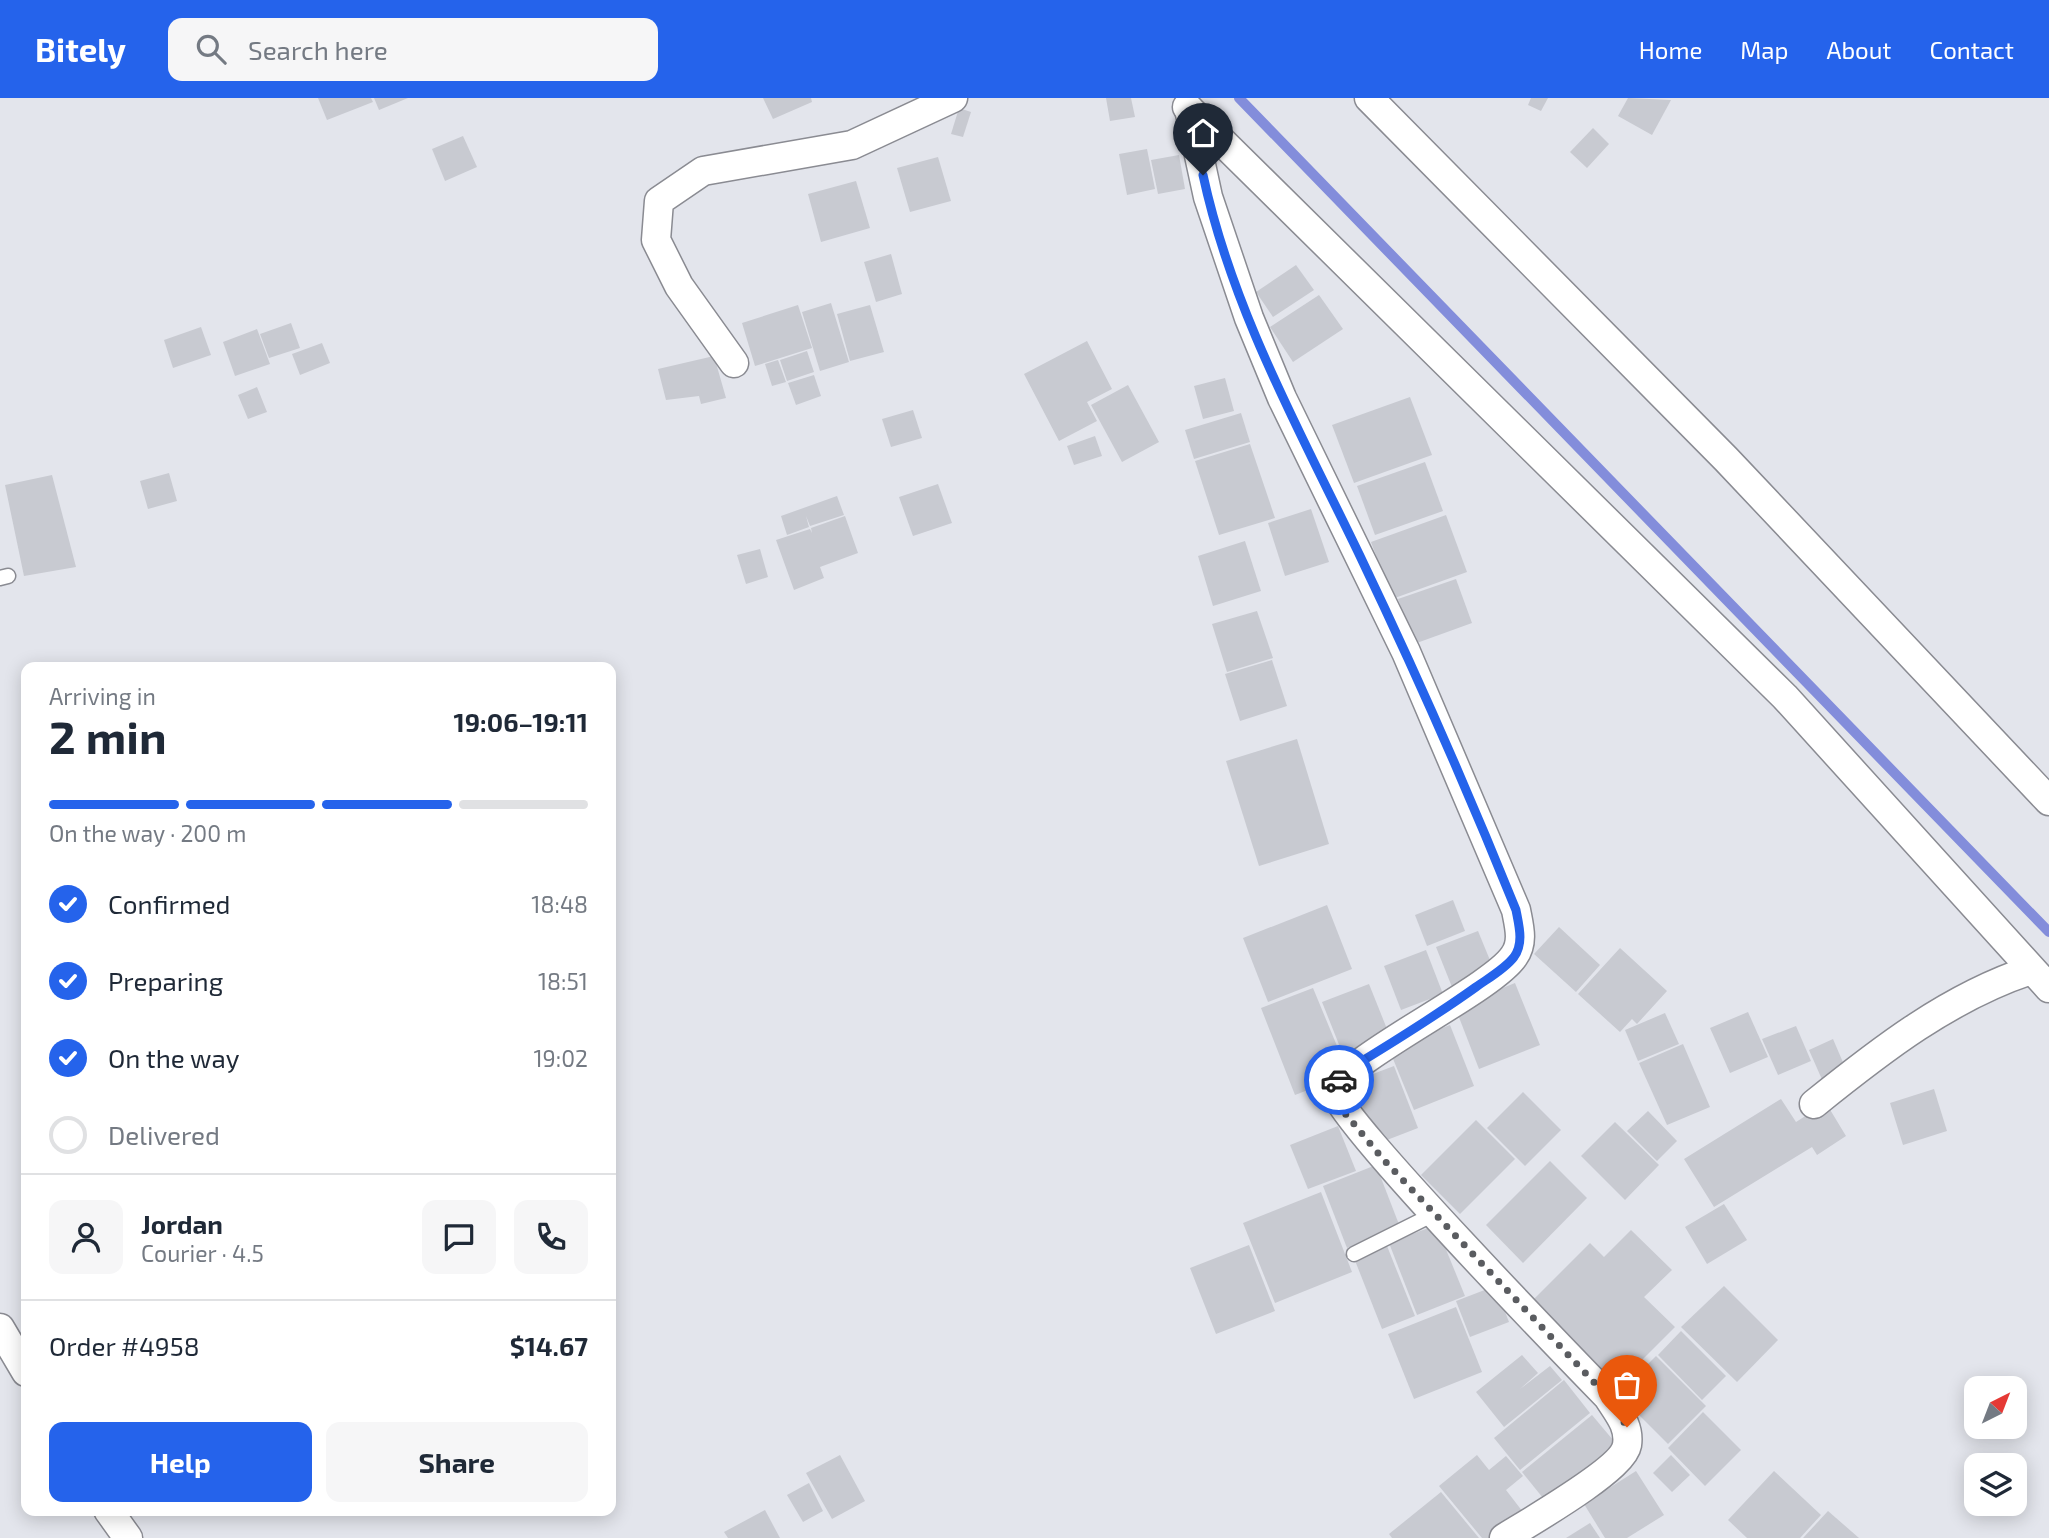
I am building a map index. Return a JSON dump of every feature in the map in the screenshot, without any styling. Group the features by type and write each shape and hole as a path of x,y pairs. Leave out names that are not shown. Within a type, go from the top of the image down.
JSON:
{"street":[{"path":"734,363 679,286 656,240 659,201 703,171 852,145 953,98"},
{"path":"1370,98 1707,440 2049,801"},
{"path":"1183,104 1785,697 2040,979"},
{"path":"1183,104 1208,197 1249,318 1283,398 1406,652 1516,910 1521,940 1514,957 1429,1020 1349,1069 1337,1082 1335,1093 1339,1106 1383,1159 1608,1397 1627,1427 1627,1448 1614,1467 1504,1538"},
{"path":"1814,1104 1864,1063 1943,1009 1990,983 2040,979"},
{"path":"0,1328 21,1364"},
{"path":"112,1516 128,1538"}],"lane":[{"path":"1354,1254 1436,1213"}],"building":[{"path":"318,98 371,98 373,102 327,120"},
{"path":"374,98 408,98 379,110"},
{"path":"763,98 811,98 812,102 773,119"},
{"path":"1106,98 1131,98 1135,117 1110,121"},
{"path":"1531,98 1548,98 1541,111 1528,105"},
{"path":"1628,98 1671,100 1652,135 1618,116"},
{"path":"959,108 971,112 963,137 951,134"},
{"path":"1593,128 1609,144 1587,168 1570,152"},
{"path":"463,136 477,167 445,181 432,149"},
{"path":"1147,149 1155,189 1127,195 1119,154"},
{"path":"1179,155 1185,189 1158,194 1151,160"},
{"path":"938,157 951,201 910,212 897,168"},
{"path":"856,181 870,228 821,242 808,194"},
{"path":"891,254 902,294 876,302 864,262"},
{"path":"1296,265 1314,290 1273,317 1256,292"},
{"path":"1319,295 1343,329 1293,362 1270,327"},
{"path":"831,303 849,362 820,371 802,312"},
{"path":"798,305 812,348 755,366 742,323"},
{"path":"870,305 884,352 850,361 837,314"},
{"path":"291,323 300,348 269,358 260,334"},
{"path":"201,327 211,355 173,368 164,340"},
{"path":"257,329 270,364 235,376 223,342"},
{"path":"1087,341 1112,389 1087,402 1097,421 1059,441 1024,374"},
{"path":"322,343 330,363 300,375 292,354"},
{"path":"807,351 814,372 787,381 780,360"},
{"path":"714,356 726,398 701,404 699,396 666,400 658,369"},
{"path":"778,360 786,382 772,386 765,364"},
{"path":"814,375 821,396 796,405 788,383"},
{"path":"1225,378 1234,411 1203,419 1194,386"},
{"path":"1128,385 1159,442 1122,462 1091,405"},
{"path":"257,387 267,412 248,419 238,395"},
{"path":"1410,397 1432,455 1354,483 1332,425"},
{"path":"913,410 922,438 891,447 882,419"},
{"path":"1241,413 1250,442 1194,459 1185,430"},
{"path":"1095,436 1102,456 1074,465 1067,446"},
{"path":"1250,444 1275,518 1219,535 1195,461"},
{"path":"1425,462 1443,511 1375,535 1357,486"},
{"path":"169,473 177,501 148,509 140,481"},
{"path":"52,475 76,567 24,576 5,485"},
{"path":"938,484 952,523 913,536 899,497"},
{"path":"837,496 844,515 810,526 806,516 809,527 787,535 781,516"},
{"path":"1311,509 1329,562 1285,576 1268,523"},
{"path":"1446,515 1467,572 1392,599 1371,542"},
{"path":"845,516 858,553 820,567 824,578 794,590 776,540 810,529 812,533 811,528"},
{"path":"1245,541 1261,591 1213,606 1198,556"},
{"path":"760,549 768,577 746,584 737,555"},
{"path":"1456,579 1472,623 1414,644 1398,599"},
{"path":"1257,611 1273,658 1227,672 1212,624"},
{"path":"1272,660 1287,706 1240,721 1225,674"},
{"path":"1297,739 1329,844 1259,866 1226,761"},
{"path":"1453,900 1465,931 1427,946 1415,915"},
{"path":"1327,905 1352,969 1268,1002 1243,938"},
{"path":"1559,927 1600,965 1576,992 1534,954"},
{"path":"1478,931 1494,970 1452,987 1436,947"},
{"path":"1620,948 1667,991 1637,1024 1632,1019 1620,1032 1578,994"},
{"path":"1426,950 1443,994 1401,1010 1384,966"},
{"path":"1515,983 1540,1045 1479,1069 1455,1007"},
{"path":"1369,984 1391,1039 1344,1057 1322,1002"},
{"path":"1313,988 1342,1058 1320,1067 1326,1083 1295,1095 1261,1008"},
{"path":"1748,1012 1768,1057 1730,1073 1710,1028"},
{"path":"1665,1013 1679,1044 1638,1061 1625,1030"},
{"path":"1450,1025 1474,1086 1414,1110 1389,1049"},
{"path":"1796,1026 1811,1061 1778,1075 1762,1039"},
{"path":"1833,1039 1848,1074 1824,1084 1809,1050"},
{"path":"1683,1044 1710,1107 1667,1125 1639,1063"},
{"path":"1394,1066 1418,1128 1374,1145 1349,1083"},
{"path":"1934,1089 1947,1131 1903,1145 1890,1103"},
{"path":"1523,1092 1561,1130 1525,1166 1487,1128"},
{"path":"1781,1099 1796,1122 1826,1103 1846,1136 1817,1155 1812,1147 1714,1207 1684,1159"},
{"path":"1648,1111 1677,1141 1657,1161 1627,1131"},
{"path":"1476,1120 1515,1159 1460,1214 1421,1175"},
{"path":"1615,1122 1659,1165 1625,1200 1581,1156"},
{"path":"1338,1126 1356,1171 1308,1189 1290,1145"},
{"path":"1550,1161 1587,1198 1523,1263 1486,1225"},
{"path":"1376,1165 1400,1227 1347,1248 1323,1186"},
{"path":"1321,1192 1352,1272 1275,1303 1243,1223"},
{"path":"1724,1204 1747,1240 1707,1264 1685,1227"},
{"path":"1436,1225 1465,1296 1417,1315 1389,1243"},
{"path":"1631,1230 1672,1270 1644,1297 1675,1327 1615,1387 1530,1303 1590,1243 1604,1257"},
{"path":"1249,1245 1275,1311 1216,1334 1190,1268"},
{"path":"1387,1246 1415,1316 1382,1329 1354,1258"},
{"path":"1495,1286 1509,1322 1470,1337 1456,1301"},
{"path":"1724,1286 1778,1340 1737,1382 1681,1327"},
{"path":"1456,1307 1482,1372 1414,1399 1388,1334"},
{"path":"1681,1331 1726,1376 1702,1400 1658,1355"},
{"path":"1522,1355 1538,1373 1520,1389 1550,1366 1562,1380 1504,1427 1476,1392"},
{"path":"1656,1356 1706,1406 1668,1444 1618,1394"},
{"path":"1564,1380 1590,1413 1520,1470 1494,1438"},
{"path":"1703,1412 1741,1450 1705,1486 1668,1448"},
{"path":"1592,1415 1618,1446 1547,1503 1522,1472"},
{"path":"840,1455 865,1501 832,1519 806,1473"},
{"path":"1477,1455 1489,1470 1506,1456 1523,1476 1506,1490 1526,1516 1499,1538 1482,1538 1439,1486"},
{"path":"1671,1455 1690,1475 1672,1492 1653,1473"},
{"path":"1636,1471 1664,1515 1627,1538 1605,1538 1584,1504"},
{"path":"1774,1471 1821,1515 1800,1538 1747,1538 1728,1520"},
{"path":"809,1483 823,1511 803,1522 787,1495"},
{"path":"1441,1492 1479,1538 1392,1538 1389,1534"},
{"path":"765,1510 780,1538 728,1538 724,1532"},
{"path":"1828,1511 1859,1538 1803,1538"},
{"path":"1590,1523 1600,1538 1566,1538"}],"waterway":[{"path":"1239,98 2049,932"}],"way so far":[{"path":"1339,1080 1335,1093 1339,1106 1383,1159 1608,1397 1627,1427"}],"route":[{"path":"1203,175 1222,245 1249,318 1283,398 1406,652 1458,767 1516,910 1520,931 1521,940 1514,957 1494,974 1429,1020 1349,1069 1339,1080"}]}
